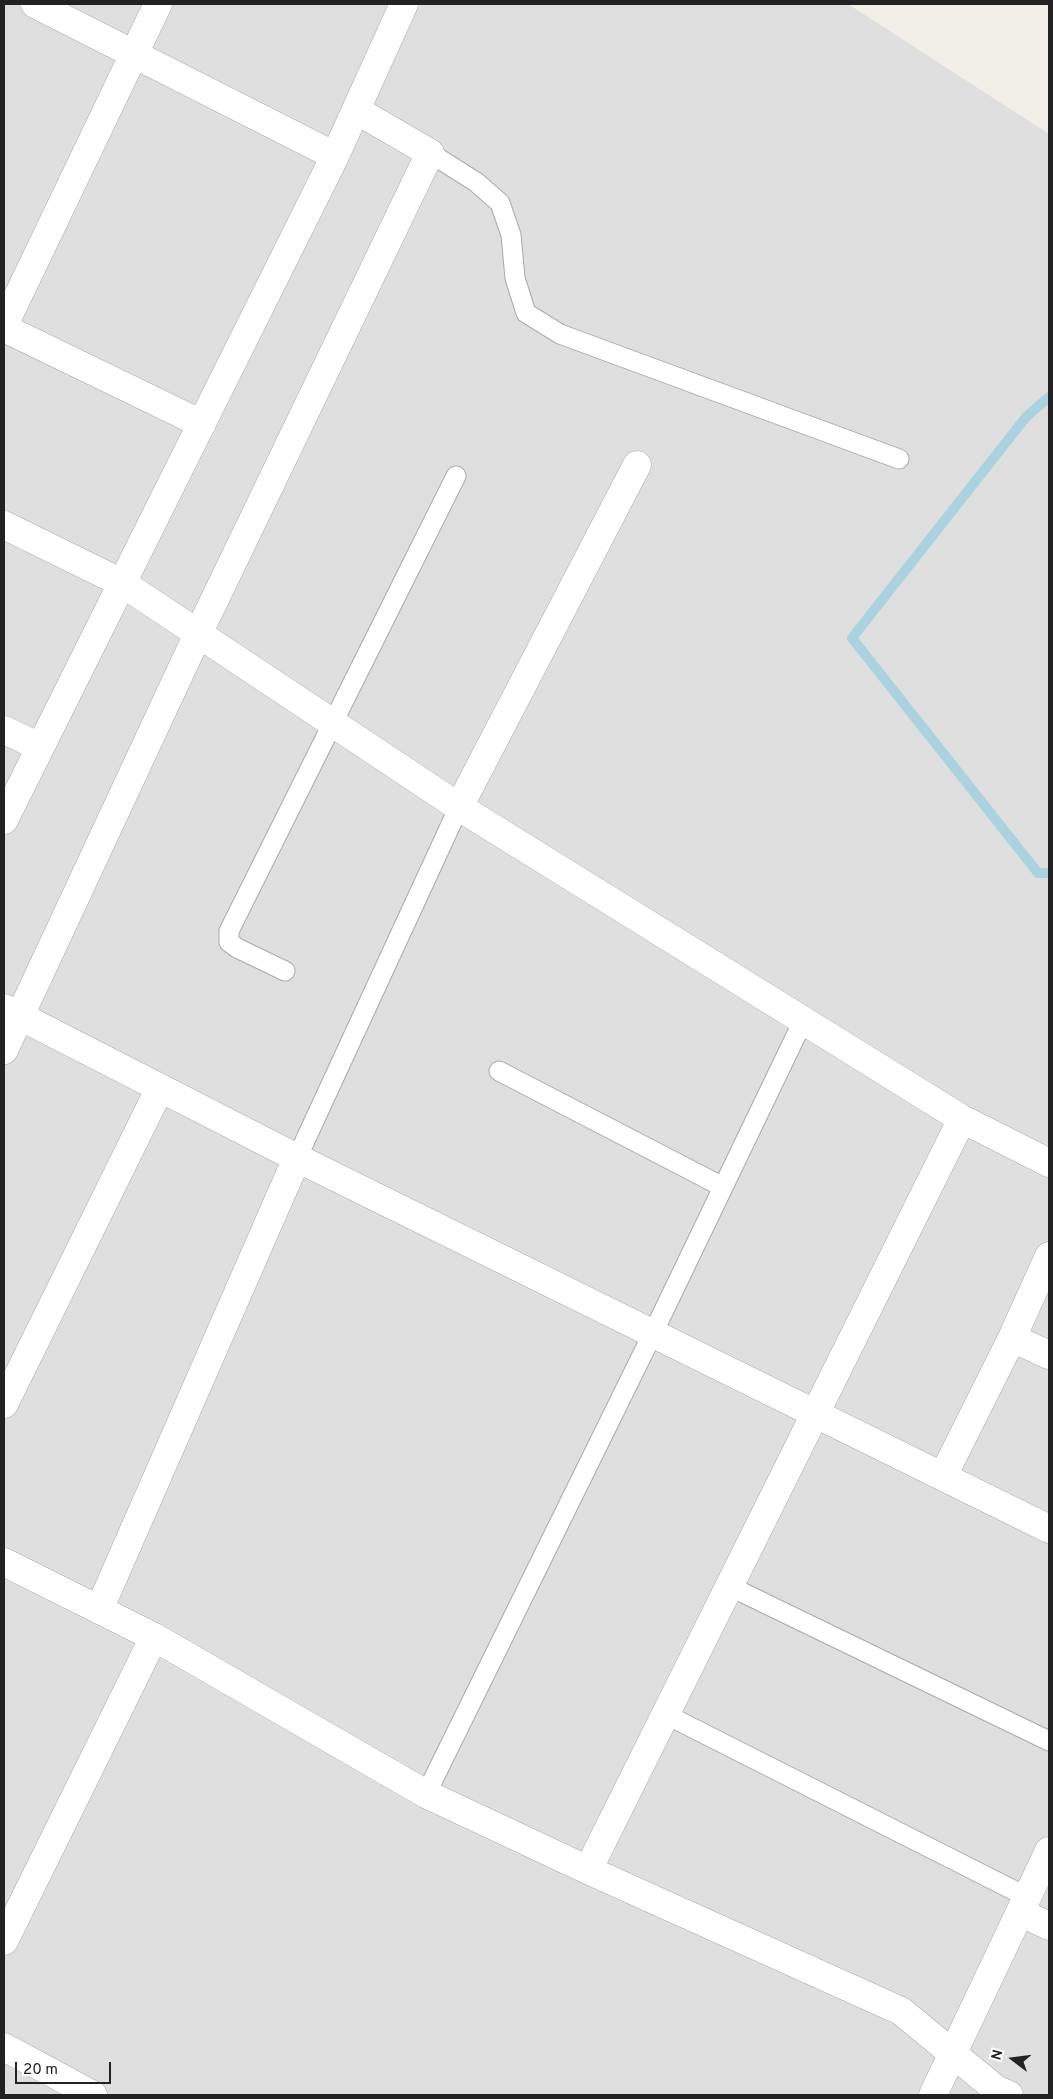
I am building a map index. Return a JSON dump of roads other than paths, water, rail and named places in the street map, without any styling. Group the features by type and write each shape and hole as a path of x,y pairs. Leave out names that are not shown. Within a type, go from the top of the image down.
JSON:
{"street":[{"path":"35,4 335,156"},
{"path":"158,4 4,326 202,424"},
{"path":"4,820 335,156 404,4"},
{"path":"4,1050 12,1013 198,634 430,153 356,110"},
{"path":"459,807 637,465"},
{"path":"4,525 122,583 459,807 962,1119 1049,1163"},
{"path":"4,730 40,747"},
{"path":"12,1013 297,1158 816,1413 1049,1530"},
{"path":"4,1404 160,1088"},
{"path":"588,1870 962,1119"},
{"path":"99,1610 297,1158"},
{"path":"943,1476 1012,1338 1049,1256"},
{"path":"1012,1338 1049,1355"},
{"path":"4,1562 154,1637 426,1794 588,1870 900,2011 997,2090 1010,2095"},
{"path":"4,1941 154,1637"},
{"path":"933,2095 1049,1851"},
{"path":"1023,1905 1049,1926"},
{"path":"4,2047 93,2095"}],"lane":[{"path":"430,153 476,182 500,203 511,235 515,278 526,313 560,334 899,459"},
{"path":"285,971 237,948 230,942 229,930 334,724 456,476"},
{"path":"297,1158 459,807"},
{"path":"426,1794 653,1333 803,1021"},
{"path":"499,1071 723,1186"},
{"path":"729,1586 1049,1741"},
{"path":"665,1714 1023,1905"}],"waterway":[{"path":"1049,397 1026,417 852,638 1038,873 1049,873"}]}
